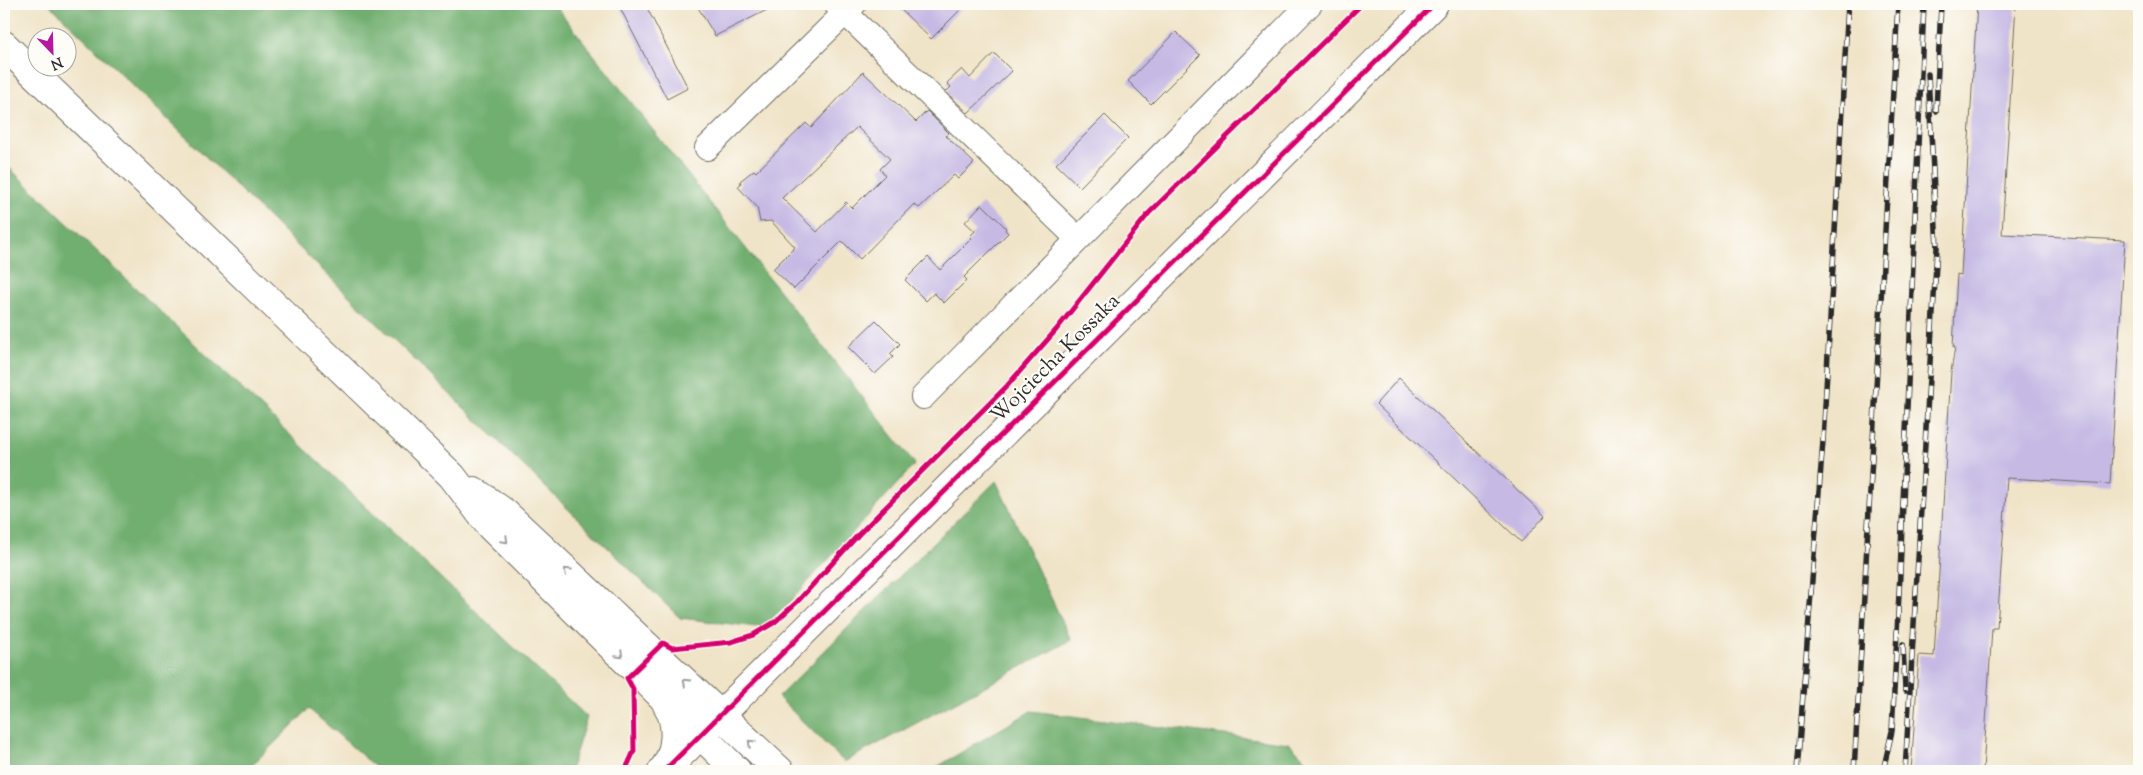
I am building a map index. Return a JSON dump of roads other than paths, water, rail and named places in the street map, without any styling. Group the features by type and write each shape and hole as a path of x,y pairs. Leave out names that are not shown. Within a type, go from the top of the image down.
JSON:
{"main road":[{"name":"Wojciecha Kossaka","path":"663,771 701,737 1434,4"},
{"path":"4,45 452,476 490,526 737,771"},
{"path":"452,476 505,513 780,771"},
{"path":"663,771 674,740 674,724 670,709 664,700"}],"street":[{"path":"923,397 1310,4"},
{"path":"707,148 845,7 1078,240"}],"railway":[{"path":"1797,771 1823,441 1848,4"},
{"path":"1854,771 1898,4"},
{"path":"1883,771 1892,731 1924,4"},
{"path":"1936,111 1941,4"},
{"path":"1905,771 1937,248 1928,74"},
{"path":"1903,644 1905,691"}]}
